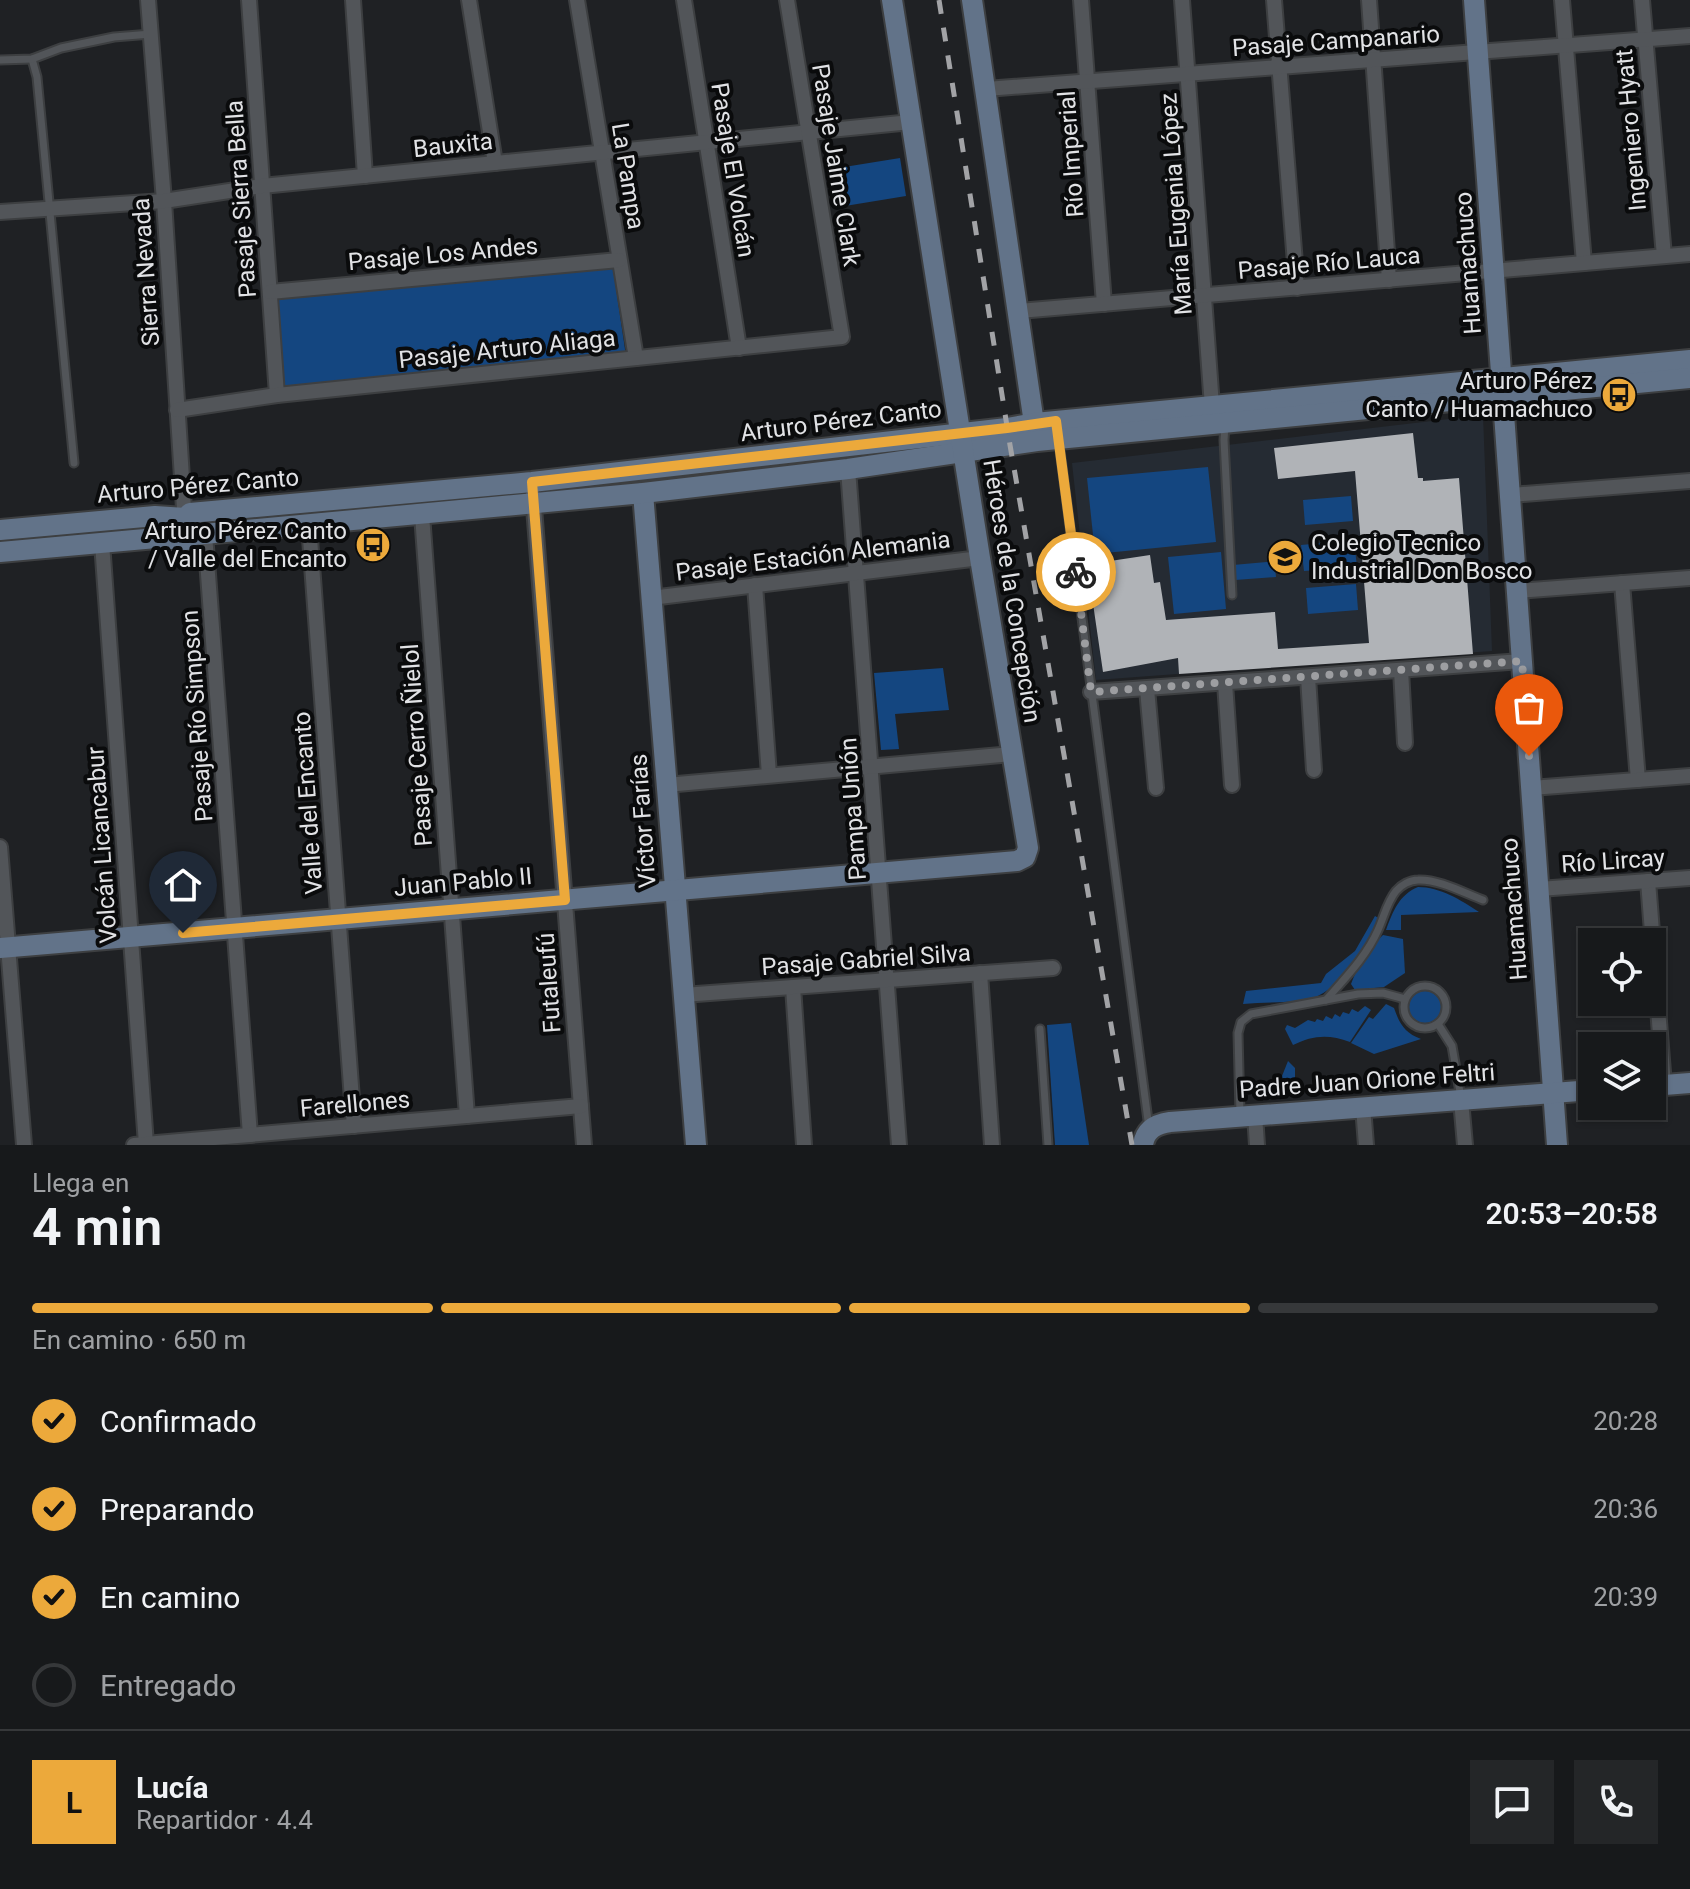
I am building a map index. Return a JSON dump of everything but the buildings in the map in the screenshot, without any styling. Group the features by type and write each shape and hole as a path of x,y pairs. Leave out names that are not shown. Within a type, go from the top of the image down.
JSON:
{"street":[{"name":"Sierra Nevada","path":"148,0 185,518 195,537"},
{"name":"Pasaje Sierra Bella","path":"249,0 277,395"},
{"path":"353,0 365,176"},
{"path":"469,0 495,163"},
{"name":"La Pampa","path":"577,0 636,358"},
{"name":"Pasaje El Volcán","path":"684,0 739,348"},
{"name":"Pasaje Jaime Clark","path":"787,0 842,337"},
{"name":"Héroes de la Concepción","path":"892,0 1028,848 1025,857"},
{"path":"972,0 1032,409 1047,431"},
{"name":"Río Imperial","path":"1081,0 1104,304"},
{"name":"María Eugenia López","path":"1182,0 1212,406"},
{"path":"1274,0 1297,288"},
{"path":"1369,0 1389,280"},
{"name":"Huamachuco","path":"1474,0 1557,1145"},
{"path":"1562,0 1584,263"},
{"name":"Ingeniero Hyatt","path":"1642,0 1664,256"},
{"name":"Pasaje Campanario","path":"986,89 1690,36"},
{"name":"Bauxita","path":"0,212 164,201 262,186 911,122"},
{"name":"Pasaje Río Lauca","path":"1019,311 1690,254"},
{"name":"Pasaje Los Andes","path":"270,292 619,260"},
{"name":"Pasaje Arturo Aliaga","path":"177,410 277,395 842,337"},
{"name":"Arturo Pérez Canto","path":"1047,431 1225,423 1690,360"},
{"name":"Arturo Pérez Canto","path":"0,530 155,516 185,518 190,513 962,443 1212,406 1690,378"},
{"name":"Arturo Pérez Canto","path":"0,552 195,537 643,493 848,469 962,443"},
{"name":"Pampa Unión","path":"848,469 899,1145"},
{"path":"1511,495 1690,481"},
{"name":"Futaleufú","path":"532,482 584,1145"},
{"name":"Víctor Farías","path":"643,493 696,1145"},
{"name":"Pasaje Cerro Ñielol","path":"422,515 467,1116"},
{"name":"Valle del Encanto","path":"309,525 354,1126"},
{"name":"Pasaje Río Simpson","path":"195,537 235,928 250,1135"},
{"name":"Volcán Licancabur","path":"102,543 146,1144"},
{"name":"Pasaje Estación Alemania","path":"651,598 980,558"},
{"path":"1518,591 1690,578"},
{"path":"1622,583 1638,780"},
{"path":"755,585 769,775"},
{"path":"1091,692 1522,661"},
{"path":"1401,670 1405,743"},
{"path":"1308,677 1314,770"},
{"path":"1225,683 1232,785"},
{"path":"1147,689 1156,788"},
{"path":"666,785 1012,754"},
{"path":"1531,788 1690,776"},
{"path":"0,847 4,948 24,1145"},
{"name":"Juan Pablo II","path":"4,948 1017,861 1025,857"},
{"name":"Río Lircay","path":"1539,889 1690,878"},
{"path":"1648,881 1655,1032"},
{"name":"Pasaje Gabriel Silva","path":"683,995 1053,968"},
{"path":"980,973 992,1145"},
{"path":"793,987 804,1145"},
{"path":"1666,1085 1690,1083"},
{"name":"Padre Juan Orione Feltri","path":"1146,1138 1162,1123 1578,1091"},
{"path":"1461,1100 1465,1145"},
{"name":"Farellones","path":"134,1145 581,1106"},
{"path":"1363,1107 1366,1145"},
{"path":"1247,1116 1257,1145"}],"lane":[{"path":"0,60 32,59 61,48 114,37 151,34"},
{"path":"32,59 37,77 74,463"},
{"path":"1225,423 1232,595"},
{"path":"1047,431 1091,692 1146,1138"},
{"path":"1326,1000 1365,953 1398,888 1417,880 1430,881 1483,900"},
{"path":"1419,986 1438,990 1446,1001 1445,1014 1438,1024 1424,1028 1411,1023 1404,1012 1405,999 1419,986"},
{"path":"1247,1116 1238,1033 1241,1022 1251,1014 1358,994 1383,993 1405,999"},
{"path":"1438,1024 1452,1046 1461,1100"},
{"path":"1040,1029 1048,1145"}],"shaded area":[{"path":"900,158 906,196 845,206 838,168"},
{"path":"612,261 626,356 281,388 275,295"},
{"name":"Colegio Tecnico Industrial Don Bosco","path":"1483,415 1492,651 1096,680 1072,463"},
{"path":"897,447 864,456 674,480 556,492 547,488"},
{"path":"1208,467 1216,542 1095,554 1087,478"},
{"path":"1351,496 1353,521 1305,525 1303,500"},
{"path":"1354,540 1357,567 1304,571 1301,545"},
{"path":"1221,552 1226,609 1174,614 1168,557"},
{"path":"1278,561 1276,577 1235,580 1233,565"},
{"path":"1356,584 1358,610 1308,614 1306,588"},
{"path":"943,668 949,710 895,714 899,749 881,750 874,673"},
{"path":"1418,887 1442,892 1479,912 1401,915 1401,930 1386,930 1401,899"},
{"path":"1375,916 1380,919 1368,943 1351,968 1330,989 1306,1000 1243,1004 1246,991 1321,983 1326,974 1355,951"},
{"path":"1383,935 1403,939 1405,973 1384,987 1355,990 1351,984 1357,970"},
{"path":"1425,991 1437,995 1441,1007 1437,1019 1425,1023 1413,1019 1409,1007 1413,995"},
{"path":"1386,1004 1394,1008 1407,1031 1421,1039 1374,1054 1351,1043 1369,1017 1373,1019"},
{"path":"1365,1006 1371,1010 1350,1042 1321,1037 1293,1045 1285,1029 1287,1025 1295,1028 1308,1020 1323,1021 1326,1016 1332,1019 1335,1014 1340,1017 1343,1012 1349,1014 1352,1009 1358,1012"},
{"path":"1071,1023 1089,1145 1055,1145 1047,1025"},
{"path":"1288,1061 1295,1068 1295,1087 1278,1089 1278,1086"}],"railway":[{"path":"939,0 1010,445 1132,1145"}],"way so far":[{"path":"1076,572 1091,692 1522,661 1529,756"}],"place":[{"name":"Arturo Pérez Canto / Huamachuco","path":"1619,395"},
{"name":"Arturo Pérez Canto / Valle del Encanto","path":"373,545"},
{"name":"Colegio Tecnico Industrial Don Bosco","path":"1285,557"}],"route":[{"path":"183,933 565,900 532,482 1056,421 1076,572"}]}
